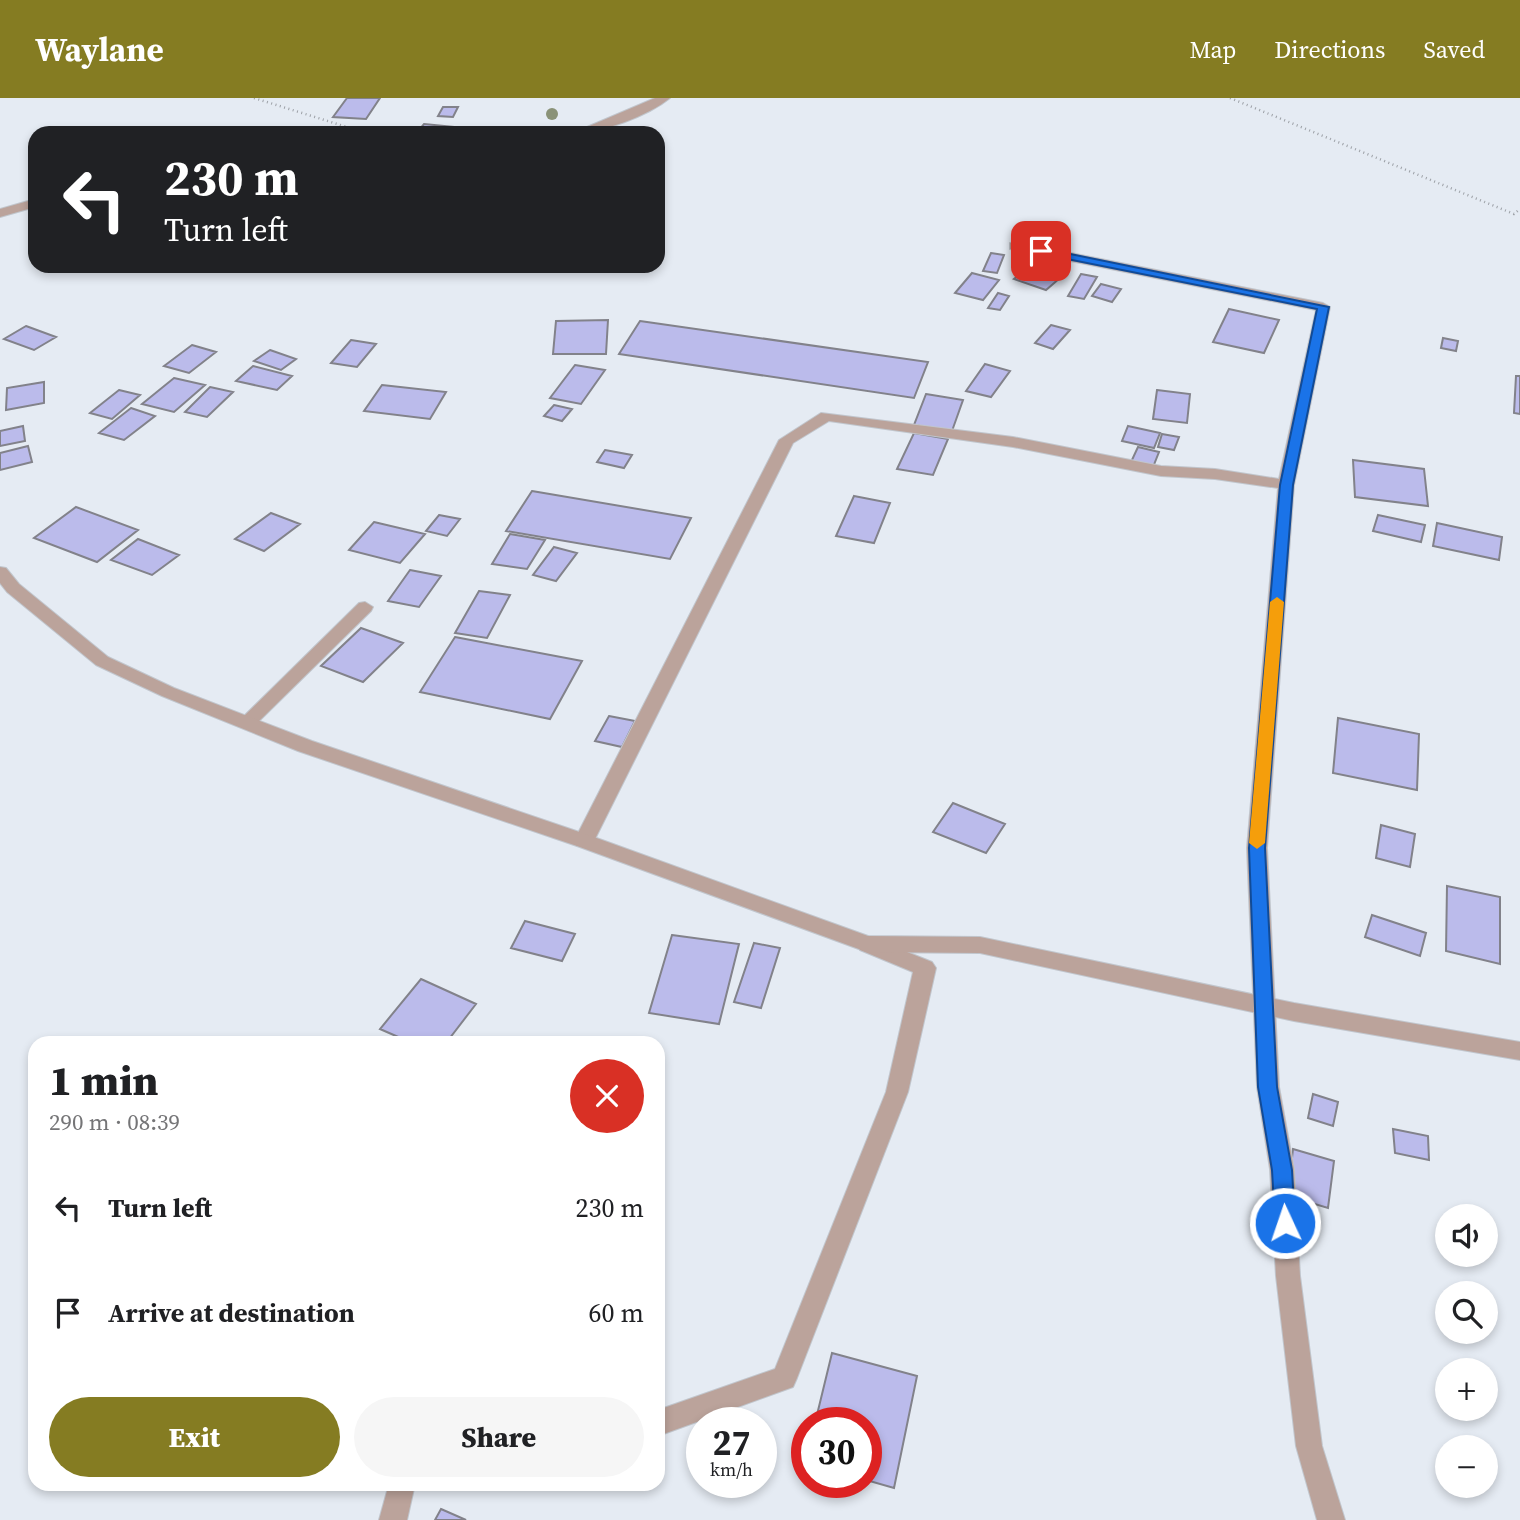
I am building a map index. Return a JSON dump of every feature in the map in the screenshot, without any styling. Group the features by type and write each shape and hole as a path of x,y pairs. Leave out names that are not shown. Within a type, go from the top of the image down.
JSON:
{"street":[{"path":"602,126 664,98"},
{"path":"0,213 28,205"},
{"path":"1015,246 1323,307 1286,485 1257,848 1268,1087 1282,1170 1288,1276 1309,1446 1331,1520"},
{"path":"584,841 787,440 826,416 1013,442 1161,471 1215,474 1286,485"},
{"path":"0,572 13,588 102,661 167,692 305,746 584,841 867,944 925,968 897,1092 784,1378 665,1420"},
{"path":"247,722 365,607"},
{"path":"867,944 981,945 1266,1006 1520,1051"},
{"path":"393,1520 400,1491"}],"path":[{"path":"254,98 337,126"},
{"path":"1230,98 1430,182 1514,214 1520,209"}],"building":[{"path":"347,98 380,98 366,119 333,117"},
{"path":"443,107 458,107 453,117 438,116"},
{"path":"991,253 1004,255 997,273 983,271"},
{"path":"1028,268 1060,278 1046,290 1014,279"},
{"path":"972,273 999,280 983,300 955,293"},
{"path":"1081,274 1097,277 1084,299 1068,296"},
{"path":"1101,284 1121,289 1112,302 1092,296"},
{"path":"998,293 1009,296 1000,310 988,308"},
{"path":"1229,309 1279,320 1264,353 1213,342"},
{"path":"608,320 606,354 553,354 556,321"},
{"path":"640,321 928,362 914,398 619,354"},
{"path":"1051,325 1070,330 1053,349 1035,343"},
{"path":"26,326 56,337 34,350 4,339"},
{"path":"1443,338 1458,341 1456,351 1441,348"},
{"path":"351,340 376,344 357,367 331,363"},
{"path":"192,345 216,352 189,373 164,366"},
{"path":"270,350 296,359 281,370 254,361"},
{"path":"985,364 1010,371 991,397 966,391"},
{"path":"575,365 605,370 581,404 550,398"},
{"path":"253,366 292,376 277,390 236,381"},
{"path":"1516,376 1520,376 1520,414 1514,413"},
{"path":"174,378 205,385 174,412 142,404"},
{"path":"44,382 44,403 6,410 7,388"},
{"path":"382,385 446,392 430,419 364,411"},
{"path":"210,387 233,392 207,417 185,412"},
{"path":"119,390 140,395 112,419 90,413"},
{"path":"1157,390 1190,394 1187,423 1153,419"},
{"path":"926,394 963,400 952,431 914,425"},
{"path":"554,405 572,409 562,421 544,416"},
{"path":"131,408 155,416 124,440 99,433"},
{"path":"23,426 25,441 0,446 0,431"},
{"path":"1128,426 1160,433 1154,448 1122,441"},
{"path":"914,433 948,439 933,475 897,469"},
{"path":"1162,434 1179,437 1174,450 1158,447"},
{"path":"28,446 32,462 0,470 0,453"},
{"path":"1138,447 1159,452 1153,467 1131,462"},
{"path":"605,450 632,455 624,468 597,462"},
{"path":"1353,460 1424,469 1428,506 1355,497"},
{"path":"532,491 691,518 670,559 506,531"},
{"path":"854,496 890,503 874,543 836,536"},
{"path":"76,507 138,530 97,562 34,538"},
{"path":"271,513 300,524 264,551 235,539"},
{"path":"439,515 460,519 447,536 426,531"},
{"path":"1378,515 1425,525 1421,542 1373,531"},
{"path":"374,522 425,534 400,563 349,550"},
{"path":"1437,523 1502,537 1499,560 1433,546"},
{"path":"510,534 545,540 527,569 492,564"},
{"path":"138,539 179,555 152,575 111,560"},
{"path":"554,547 577,553 556,581 533,575"},
{"path":"410,570 441,576 419,607 388,601"},
{"path":"479,591 510,595 487,638 455,633"},
{"path":"361,628 403,643 363,682 321,666"},
{"path":"455,637 582,661 550,719 420,692"},
{"path":"609,716 635,721 622,747 595,741"},
{"path":"1338,718 1419,734 1417,790 1333,773"},
{"path":"953,803 1005,824 986,853 933,832"},
{"path":"1381,825 1415,834 1410,867 1376,858"},
{"path":"1447,886 1500,897 1500,964 1446,951"},
{"path":"1372,915 1426,933 1420,956 1365,937"},
{"path":"525,921 575,934 562,961 511,948"},
{"path":"672,935 739,944 719,1024 649,1013"},
{"path":"754,943 780,948 761,1008 734,1002"},
{"path":"421,979 476,1004 451,1036 396,1036 380,1029"},
{"path":"1313,1094 1338,1102 1333,1126 1308,1118"},
{"path":"1393,1129 1428,1136 1429,1160 1395,1153"},
{"path":"1293,1149 1334,1161 1328,1208 1288,1196"},
{"path":"832,1353 917,1376 894,1488 882,1485 882,1407 819,1407"},
{"path":"441,1509 466,1520 435,1520"}],"slow traffic":[{"path":"1257,843 1277,602"}],"route":[{"path":"1041,251 1323,307 1286,485 1257,848 1268,1087 1282,1170 1285,1223"}]}
